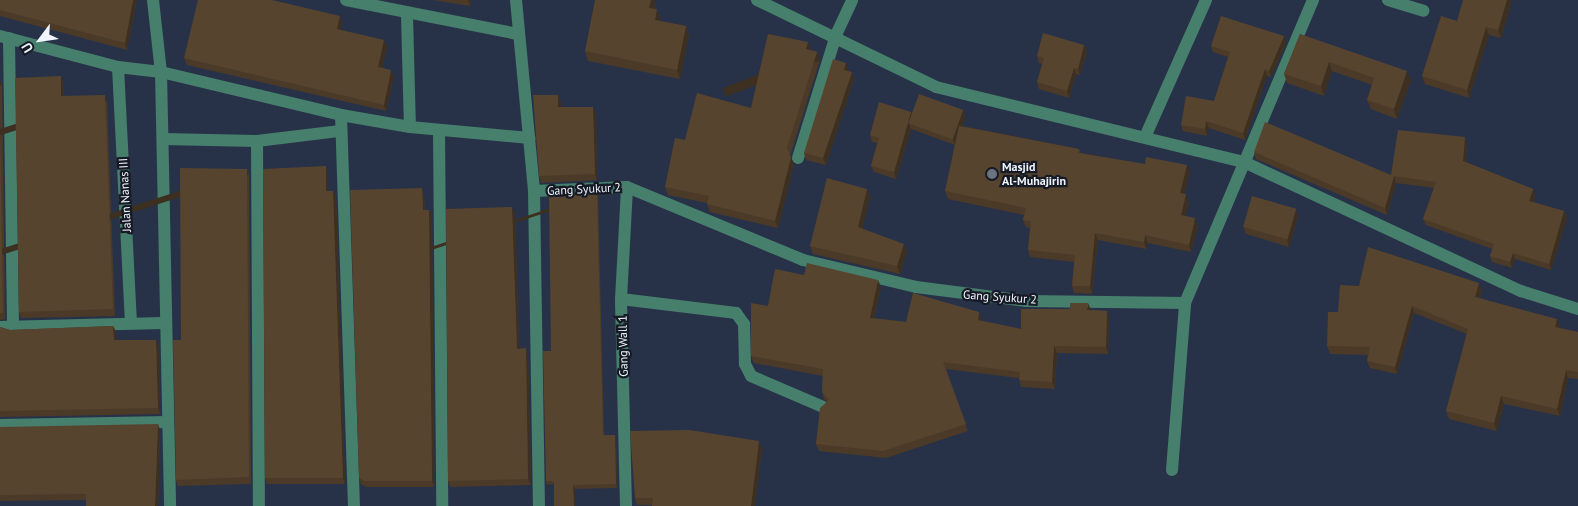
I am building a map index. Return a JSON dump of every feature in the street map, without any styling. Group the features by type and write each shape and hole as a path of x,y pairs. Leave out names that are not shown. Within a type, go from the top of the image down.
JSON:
{"street":[{"path":"153,0 161,72 163,323 170,506"},
{"path":"346,0 407,15 518,34"},
{"path":"516,0 534,191 540,506"},
{"path":"757,0 836,35 936,86 1244,162 1521,291 1578,309"},
{"path":"798,158 836,35 852,0"},
{"path":"1145,137 1206,0"},
{"path":"1172,470 1185,303 1313,0"},
{"path":"1388,0 1423,11"},
{"path":"407,15 410,127"},
{"path":"163,323 131,322 6,328 4,37 118,67 161,72 341,115 410,127 529,138"},
{"name":"Jalan Nanas III","path":"118,67 131,322"},
{"path":"341,115 340,131 354,506"},
{"path":"439,130 442,506"},
{"path":"163,139 257,141 340,131"},
{"path":"257,141 259,506"},
{"name":"Gang Syukur 2","path":"534,191 627,187 804,260 916,287 1026,301 1185,303"},
{"name":"Gang Wall 1","path":"625,506 622,300 627,187"},
{"path":"622,300 736,313 744,324 745,364 751,376 823,407"},
{"path":"0,425 168,422"}],"building":[{"path":"0,0 133,0 125,43 0,10"},
{"path":"198,0 272,0 340,16 337,29 384,40 378,67 391,70 384,105 184,58"},
{"path":"595,0 651,0 649,8 657,9 655,20 686,26 677,70 585,51"},
{"path":"1463,0 1507,0 1498,30 1486,27 1467,90 1422,76 1441,16 1457,21"},
{"path":"1221,16 1284,36 1269,71 1265,69 1243,133 1206,121 1205,129 1181,125 1186,96 1214,101 1230,52 1211,46"},
{"path":"1043,33 1084,45 1078,69 1074,68 1067,91 1037,82 1044,58 1037,56"},
{"path":"768,34 808,42 806,49 817,52 787,148 791,157 775,221 707,204 709,196 665,187 675,138 685,140 697,93 751,108"},
{"path":"1300,34 1407,71 1394,109 1367,100 1374,78 1329,62 1321,86 1284,74"},
{"path":"833,59 846,63 844,70 852,72 823,158 804,153"},
{"path":"61,76 61,96 105,95 113,309 19,312 15,78"},
{"path":"919,94 963,110 953,139 908,123"},
{"path":"533,95 558,95 558,107 593,107 595,174 539,176"},
{"path":"879,102 911,112 894,172 871,166 879,138 870,135"},
{"path":"1265,122 1391,175 1398,130 1465,137 1463,161 1533,189 1529,201 1564,211 1549,264 1513,253 1510,262 1490,256 1494,244 1423,219 1436,182 1394,176 1385,208 1254,152"},
{"path":"959,126 1079,149 1078,153 1145,164 1146,157 1187,165 1180,193 1186,194 1181,215 1195,218 1189,245 1145,235 1144,242 1095,233 1090,286 1072,286 1075,255 1028,250 1031,221 1023,220 1026,208 945,191"},
{"path":"0,130 3,313 0,313"},
{"path":"326,166 326,191 333,191 343,478 265,478 263,169"},
{"path":"180,168 247,169 249,477 176,480 173,340 181,340"},
{"path":"827,178 867,189 858,227 904,244 897,266 810,246"},
{"path":"422,188 423,210 429,210 432,481 364,481 359,477 350,190"},
{"path":"597,193 603,435 615,435 616,484 573,485 574,506 554,506 554,481 546,481 543,351 551,351 549,195"},
{"path":"1252,196 1296,209 1287,239 1243,227"},
{"path":"512,207 517,349 526,348 528,479 448,481 446,209"},
{"path":"1368,247 1479,283 1475,297 1557,319 1555,327 1578,332 1578,372 1566,370 1557,409 1501,396 1494,423 1446,411 1468,329 1412,306 1395,367 1367,361 1370,347 1327,346 1328,312 1338,312 1340,285 1359,286"},
{"path":"807,263 878,280 870,318 906,322 913,293 979,312 978,320 1021,329 1021,309 1070,309 1070,303 1088,303 1087,310 1107,311 1106,347 1054,346 1052,382 1019,380 1020,372 943,362 966,424 883,451 816,444 820,408 829,400 822,392 823,369 751,356 751,303 768,306 775,269 804,275"},
{"path":"113,326 114,340 156,340 158,408 0,411 0,327 10,330"},
{"path":"158,424 155,506 86,506 86,494 0,495 0,427"},
{"path":"689,430 759,441 751,506 652,506 653,498 635,498 630,431"}],"place":[{"name":"Masjid Al-Muhajirin","path":"992,174"}]}
